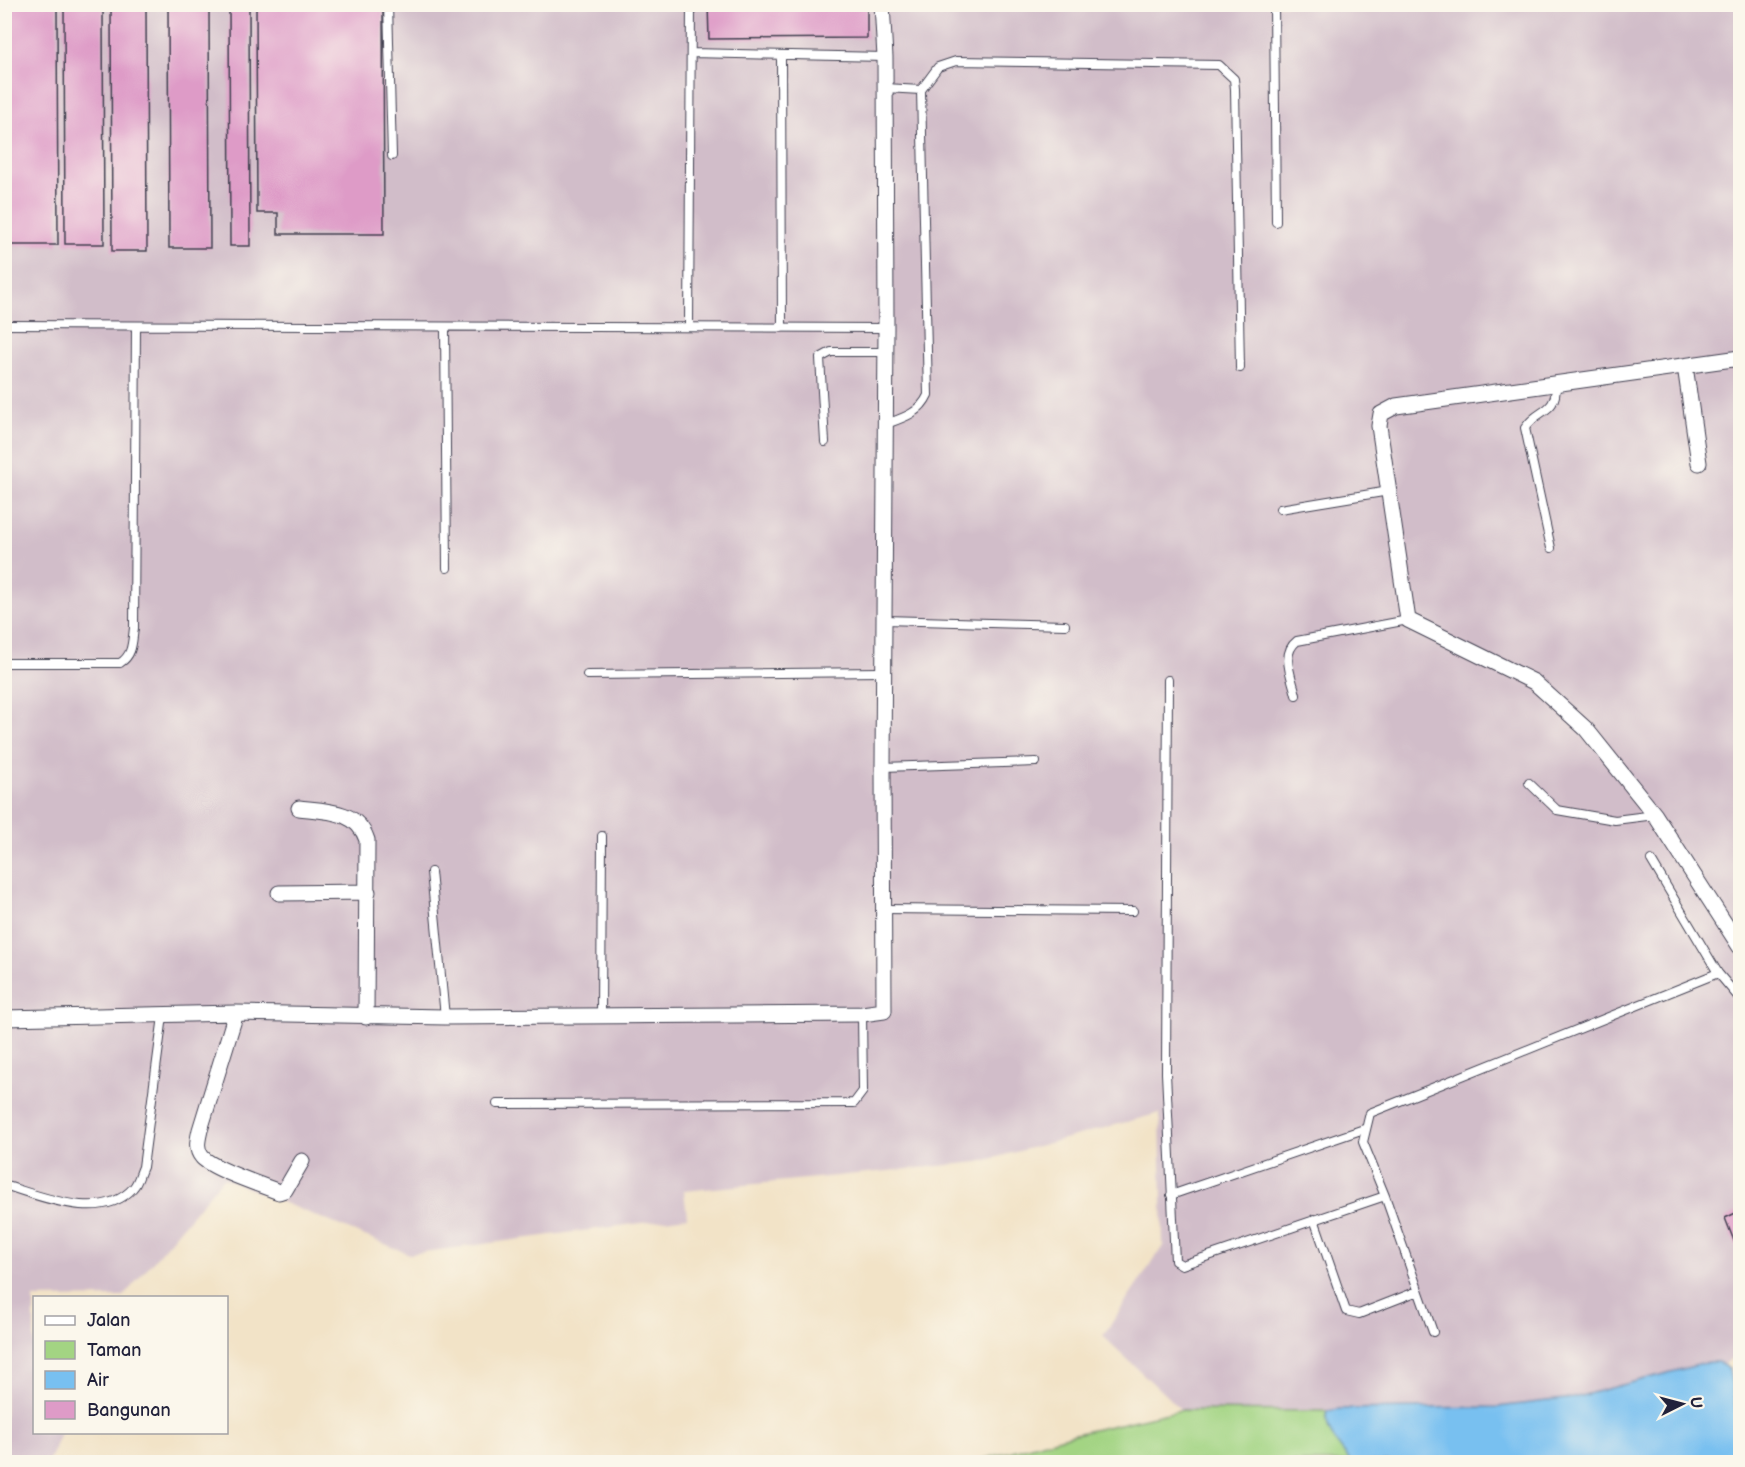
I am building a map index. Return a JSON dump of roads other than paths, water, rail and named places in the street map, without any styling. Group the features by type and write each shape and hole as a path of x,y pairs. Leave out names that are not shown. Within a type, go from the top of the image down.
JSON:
{"street":[{"path":"4,1018 236,1013 445,1017 881,1012 886,1006 882,767 886,328 885,57 882,4"},
{"path":"1740,358 1434,399 1386,410 1381,414 1379,426 1408,620 1534,682 1586,729 1655,815 1740,947"},
{"path":"1685,366 1699,463"},
{"path":"299,808 336,812 356,820 363,828 367,840 366,1017"},
{"path":"279,893 368,892"},
{"path":"236,1013 200,1130 197,1147 202,1157 212,1164 279,1192 285,1190 302,1161"}],"lane":[{"path":"388,4 392,156"},
{"path":"689,327 691,4"},
{"path":"1274,4 1276,222"},
{"path":"691,53 885,57"},
{"path":"781,55 782,328"},
{"path":"886,424 906,417 923,406 928,395 921,90 938,67 956,61 1219,65 1229,72 1235,89 1240,368"},
{"path":"885,88 921,90"},
{"path":"4,325 886,328"},
{"path":"4,663 120,663 127,659 131,651 134,628 136,326"},
{"path":"445,327 447,568"},
{"path":"825,442 820,358 831,352 886,352"},
{"path":"1551,548 1525,428 1532,418 1549,409 1556,400 1556,382"},
{"path":"1280,509 1389,491"},
{"path":"885,620 1065,625"},
{"path":"1296,695 1287,659 1289,650 1297,641 1408,620"},
{"path":"587,675 884,672"},
{"path":"1168,680 1166,1073 1173,1256 1179,1264 1385,1196"},
{"path":"882,767 1036,762"},
{"path":"1529,783 1557,810 1615,820 1655,815"},
{"path":"602,836 602,1015"},
{"path":"1651,860 1718,973 1740,999"},
{"path":"431,872 445,1017"},
{"path":"884,909 1133,911"},
{"path":"1433,1332 1385,1196 1362,1142 1370,1113 1718,973"},
{"path":"497,1104 854,1103 863,1091 861,1014"},
{"path":"4,1185 70,1205 92,1205 116,1199 134,1188 143,1167 163,1016"},
{"path":"1171,1195 1364,1129"},
{"path":"1314,1220 1346,1311 1359,1314 1418,1291"}],"water":[{"path":"1709,1362 1718,1362 1729,1369 1740,1435 1740,1462 1351,1462 1333,1438 1328,1425 1328,1411 1339,1409 1497,1407 1573,1398"}]}
